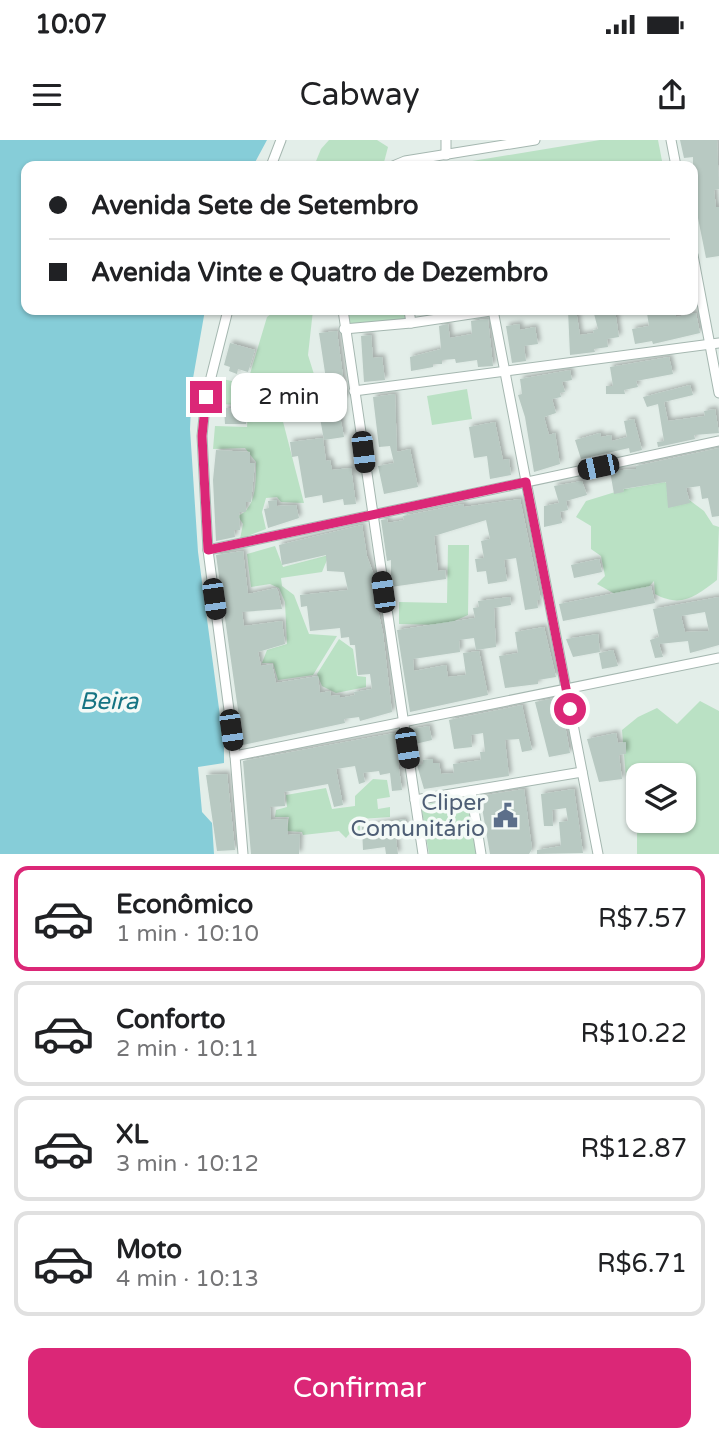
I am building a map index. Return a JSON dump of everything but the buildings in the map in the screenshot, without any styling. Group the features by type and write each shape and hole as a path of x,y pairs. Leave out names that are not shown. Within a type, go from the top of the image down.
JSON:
{"street":[{"path":"273,161 281,140"},
{"path":"446,140 446,155"},
{"path":"405,161 535,140"},
{"path":"671,140 675,161"},
{"path":"698,286 714,344 719,393"},
{"path":"227,315 204,414 208,550 235,756 243,854"},
{"path":"343,315 423,854"},
{"path":"410,315 411,323"},
{"path":"344,329 463,315"},
{"path":"496,315 598,854"},
{"path":"354,391 714,344"},
{"path":"208,550 719,442"},
{"path":"235,756 719,657"},
{"path":"415,800 582,772"},
{"path":"471,791 481,854"}],"green space":[{"path":"329,140 377,140 388,147 384,161 316,161"},
{"path":"600,140 658,140 662,161 472,161"},
{"path":"312,315 308,355 317,384 279,385 277,391 280,407 219,404 222,379 247,384 267,317"},
{"path":"345,315 407,315 408,322 346,326"},
{"path":"467,389 472,419 432,425 427,396"},
{"path":"248,410 280,410 304,503 281,502 277,497 266,498 262,512 266,529 240,539 243,524 238,516 249,507 252,500 256,462 245,448 213,449 215,426 247,427"},
{"path":"665,482 704,511 713,525 719,527 717,580 695,596 680,600 655,594 654,581 633,604 597,584 605,576 601,556 591,549 591,526 576,517 586,501 625,489"},
{"path":"448,545 469,545 468,615 445,625 399,624 399,602 447,603"},
{"path":"275,546 283,567 329,555 322,572 281,578 282,586 294,595 309,634 337,636 313,675 278,680 273,663 262,663 267,650 287,644 285,602 279,588 270,584 251,587 247,554"},
{"path":"339,639 353,649 357,676 366,677 366,687 336,693 322,686 317,674"},
{"path":"700,701 719,711 719,854 637,854 637,833 696,833 696,763 626,763 626,777 622,730 638,717 657,708 677,724"},
{"path":"373,779 387,780 390,797 377,799 378,809 390,807 390,817 360,819 360,833 350,833 346,838 339,831 303,835 302,832 287,831 289,817 275,817 276,810 287,807 286,795 326,788 332,809 355,806 355,796"},
{"path":"468,798 477,854 429,854 421,805"}],"water":[{"name":"Beira","path":"0,140 267,140 256,161 21,161 21,315 204,315 192,384 190,429 198,552 224,763 198,767 202,812 212,823 214,854 0,854"}],"place":[{"name":"Cliper Comunitário","path":"505,815"}],"route":[{"path":"206,397 202,436 208,550 526,482 570,709"}]}
